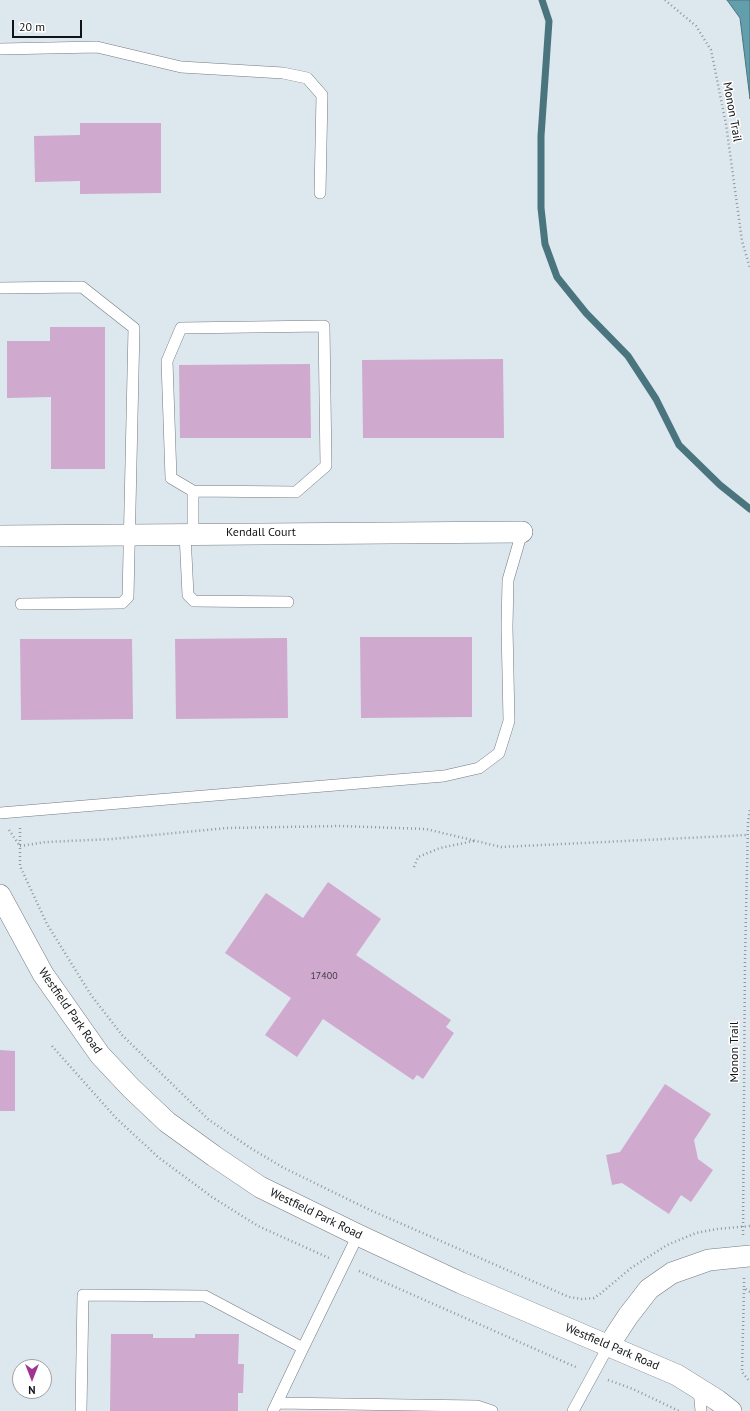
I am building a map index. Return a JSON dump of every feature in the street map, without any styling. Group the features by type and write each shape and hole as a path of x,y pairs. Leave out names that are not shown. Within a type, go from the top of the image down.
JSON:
{"street":[{"name":"Kendall Court","path":"0,536 522,532"},
{"name":"Westfield Park Road","path":"0,895 43,974 69,1013 100,1055 141,1098 167,1122 260,1187 461,1283 677,1375 731,1411"},
{"path":"609,1345 628,1316 650,1289 672,1273 709,1260 747,1256"}],"lane":[{"path":"0,49 97,47 181,68 283,72 307,78 322,95 320,193"},
{"path":"0,288 82,287 134,328 128,597 122,603 21,604"},
{"path":"324,326 326,466 296,492 193,491 171,478 167,361 181,328 324,326"},
{"path":"193,491 189,534 188,595 194,601 288,602"},
{"path":"0,812 444,776 479,768 499,753 509,721 507,627 508,580 522,532"},
{"path":"358,1235 275,1407 452,1408 477,1406 492,1411"},
{"path":"81,1411 83,1295 205,1296 303,1348"},
{"path":"573,1411 609,1345"},
{"path":"699,1389 701,1411"}],"path":[{"name":"Monon Trail","path":"665,0 696,26 711,50 726,124 742,241 750,268"},
{"name":"Monon Trail","path":"750,809 745,959 744,1226 747,1256 744,1288 742,1372 750,1382"},
{"path":"20,846 46,842 112,839 227,828 340,826 426,829 501,847 748,835"},
{"path":"8,828 20,846 20,866 47,924 91,995 122,1035 209,1120 252,1149 284,1168 370,1210 569,1297 582,1299 594,1298 644,1258 667,1245 696,1233 750,1226"},
{"path":"414,867 418,857 440,848 475,841"},
{"path":"744,1288 750,1292"}],"water":[{"path":"727,0 750,0 750,99 740,18"}],"building":[{"path":"80,123 161,123 161,193 80,194 80,181 35,182 34,136 80,135"},
{"path":"50,327 105,327 105,469 51,469 51,397 7,398 7,341 50,341"},
{"path":"503,359 504,438 363,438 362,360"},
{"path":"310,364 311,438 180,438 179,365"},
{"path":"360,637 472,637 472,717 361,718"},
{"path":"287,638 288,718 176,719 175,639"},
{"path":"20,639 132,639 133,719 21,720"},
{"path":"328,882 381,919 356,955 451,1020 446,1027 454,1033 423,1079 417,1075 413,1080 323,1019 297,1057 265,1035 291,998 225,953 266,893 303,918"},
{"path":"0,1050 15,1051 15,1111 0,1111"},
{"path":"665,1084 711,1114 694,1140 698,1159 713,1170 691,1202 681,1195 669,1214 622,1183 612,1185 606,1155 620,1152"},
{"path":"111,1334 153,1334 153,1338 195,1338 195,1334 239,1334 238,1364 244,1364 243,1393 238,1393 238,1411 110,1411"}],"waterway":[{"path":"542,0 549,21 541,136 541,208 545,244 557,277 586,313 628,356 656,399 679,445 720,485 750,509"}]}
